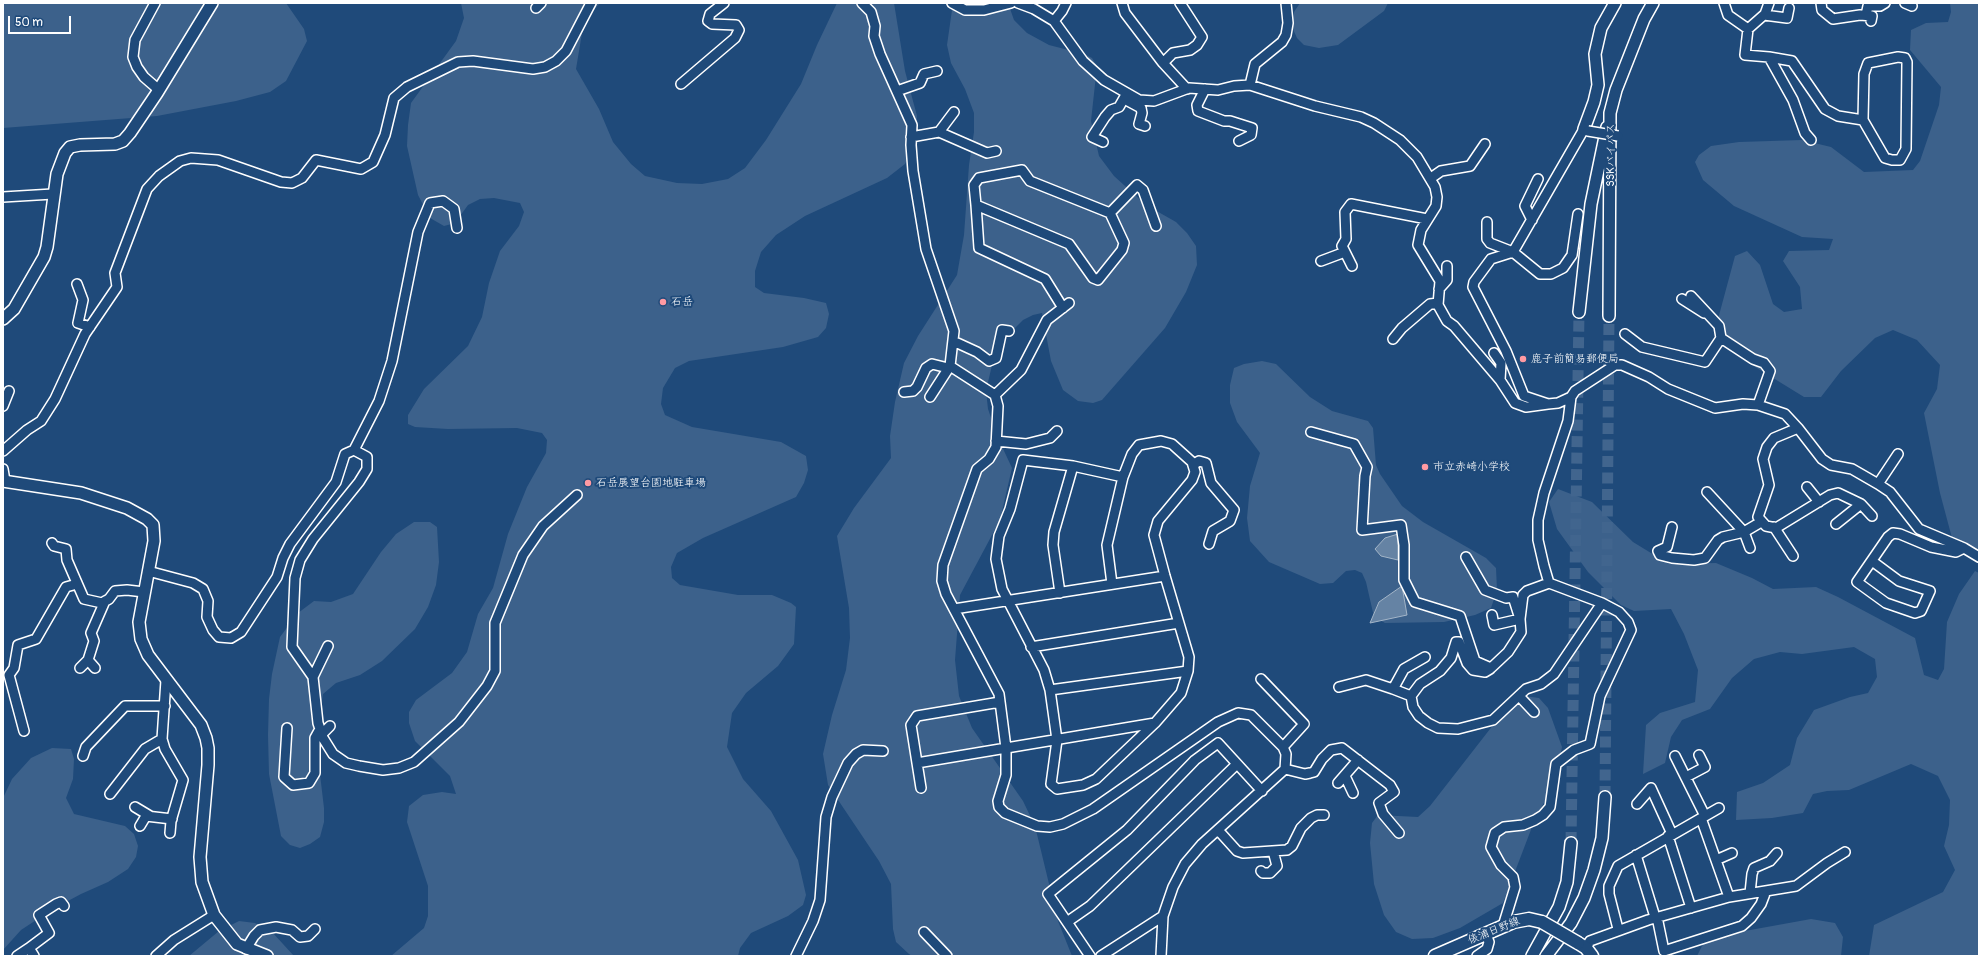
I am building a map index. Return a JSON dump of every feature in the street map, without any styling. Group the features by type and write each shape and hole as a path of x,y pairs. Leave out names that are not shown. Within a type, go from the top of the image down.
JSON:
{"main road":[{"name":"俵浦日野線","path":"1435,956 1522,919 1542,922 1586,949"}],"street":[{"path":"155,3 135,40 133,56 137,67 144,77 159,90"},
{"path":"3,319 14,308 44,257 47,247 53,194 61,159 70,148 80,145 115,144 123,141 159,90 212,3"},
{"path":"3,451 27,430 41,421 55,399 85,334 117,287 115,273 147,189 159,176 180,161 191,158 218,160 281,182 292,183 302,178 316,160 361,169 373,162 385,135 394,98 406,87 458,62 473,62 533,69 544,67 556,61 566,51 591,3"},
{"path":"681,84 734,38 739,30 736,25 712,24 708,21 710,14 724,3"},
{"path":"952,3 965,10 984,10 1011,3"},
{"path":"1018,3 1034,9 1054,21 1083,61 1104,80 1141,108 1142,113 1139,124 1145,126"},
{"path":"1054,21 1066,3"},
{"path":"1122,3 1125,13 1163,63 1187,89"},
{"path":"1163,63 1173,53 1190,50 1197,45 1202,37 1180,3"},
{"path":"1250,85 1255,64 1282,42 1286,35 1288,23 1286,3"},
{"path":"1548,404 1524,396 1506,351 1473,287 1474,282 1491,259 1513,252 1586,130 1598,85 1595,54 1600,28 1615,3"},
{"name":"SSKバイパス","path":"1609,316 1610,113 1619,83 1644,19 1653,3"},
{"path":"1724,3 1728,15 1748,30"},
{"path":"1768,3 1764,15 1748,30 1745,55 1792,60 1825,109 1838,116 1863,120"},
{"path":"1821,3 1822,10 1832,19 1869,18 1868,6 1880,6 1885,3"},
{"path":"866,4 871,12 876,42 912,125 911,137 913,171 926,249 952,320 954,331 949,367 930,397"},
{"path":"1764,15 1787,18 1789,8"},
{"path":"1769,57 1793,100 1805,133 1811,140"},
{"path":"1898,57 1905,58 1907,62 1906,149 1900,160 1885,158 1863,120 1865,66 1868,63 1898,57"},
{"path":"897,91 920,83 924,74 937,71"},
{"path":"1125,96 1154,102 1187,89 1218,90 1234,86 1250,85 1315,106 1361,117 1374,123 1400,140 1417,157 1431,178 1437,197 1436,206 1421,230 1418,245 1440,281 1438,303 1447,321 1454,326 1500,380 1515,403 1526,407 1558,403 1571,397"},
{"path":"1205,89 1196,105 1198,111 1224,121 1230,121 1252,128 1251,135 1239,141"},
{"path":"1103,142 1092,137 1105,117 1111,110 1119,107 1125,96"},
{"path":"938,132 954,112"},
{"path":"1578,312 1590,204 1599,156 1610,113"},
{"path":"1586,130 1618,136"},
{"path":"911,137 938,132 987,153 996,151"},
{"path":"1431,178 1441,171 1470,166 1485,144"},
{"path":"976,205 1070,244 1093,278 1098,280 1122,250 1124,243 1110,213 1030,181 1022,170 979,178 974,185 980,248 1045,279 1066,305 1047,320 1021,370 995,395"},
{"path":"1532,220 1525,206 1538,179"},
{"path":"1110,213 1137,185 1144,190 1157,221"},
{"path":"3,197 53,194"},
{"path":"148,571 193,583 203,589 208,601 207,617 213,630 219,637 231,638 241,632 277,577 283,558 290,544 336,482 345,454 354,450 382,394 395,345 418,232 430,202 443,201 454,208 457,228"},
{"path":"1352,266 1342,246 1346,239 1345,212 1351,204 1427,219"},
{"path":"1487,222 1486,239 1490,243 1513,252 1540,274 1551,274 1563,268 1572,255 1578,214"},
{"path":"1321,261 1345,252"},
{"path":"1439,289 1447,280 1447,266"},
{"path":"76,284 83,300 78,323 90,327"},
{"path":"1691,296 1719,326 1722,338 1753,359 1764,363 1770,371 1758,405"},
{"path":"1682,299 1695,309 1709,316"},
{"path":"1393,339 1402,328 1430,304 1438,303"},
{"path":"953,341 977,352 990,361 996,358 1002,329"},
{"path":"1626,334 1642,347 1705,362 1722,338"},
{"path":"1494,353 1501,363 1500,380"},
{"path":"904,392 913,391 917,387 926,368 932,364 949,367 995,395 998,406 996,447 989,459 977,469 943,565 942,581 946,594 999,694 1006,748 1006,775 998,800 999,807 1005,813 1037,826 1050,827 1063,824 1093,808 1228,716 1238,713 1251,715 1282,747 1286,754 1285,769 1202,844 1185,864 1173,887 1163,916 1161,956"},
{"path":"1549,583 1538,540 1538,520 1544,493 1568,421 1571,397 1575,391 1616,365 1622,365 1649,377 1668,389 1715,408 1743,404 1758,405 1785,414 1822,459 1830,465 1852,469 1878,484 1890,492 1920,530 1964,548 1979,557"},
{"path":"3,406 9,391"},
{"path":"1798,428 1774,438 1767,447 1763,459 1768,486 1758,517 1761,522 1766,526 1774,528 1785,524 1830,495 1838,493 1861,504 1872,516"},
{"path":"996,440 1026,444 1050,438 1058,431"},
{"path":"1311,432 1354,444 1367,467 1365,476 1362,530 1401,525 1404,545 1404,580 1415,602 1460,616 1475,661 1491,668"},
{"path":"1112,584 1107,545 1123,477 1132,454 1139,445 1161,441 1172,444 1192,462 1195,472 1192,480 1158,521 1154,535 1189,658 1188,671 1181,693 1154,723 1096,779 1083,785 1057,789 1051,784 1057,740 1050,690 1044,670 1002,589 996,559 999,536 1010,509 1023,460 1073,466 1123,477"},
{"path":"354,450 367,457 367,469 313,539 300,560 295,578 292,647 313,677 321,732 334,754 346,763 383,770 399,768 414,762 459,722 487,686 495,671 495,623 523,555 543,526 577,495"},
{"path":"1878,484 1898,454"},
{"path":"1193,465 1199,461 1206,463 1211,483 1234,510 1230,521 1213,531 1209,544"},
{"path":"1060,592 1053,545 1054,532 1073,466"},
{"path":"3,469 4,481 81,493 127,508 147,519 153,525 155,532 139,622 141,639 148,655 201,725 208,748 200,857 202,882 214,915 237,944 246,949 267,956"},
{"path":"1807,487 1819,502"},
{"path":"1707,492 1744,532 1750,548"},
{"path":"1836,524 1861,504"},
{"path":"1672,527 1667,547 1658,551 1660,554 1672,558 1694,560 1709,556 1718,540 1723,537 1744,532 1761,522"},
{"path":"1774,528 1793,556"},
{"path":"1872,561 1899,581 1930,591 1922,611 1915,613 1886,603 1858,582 1872,561 1888,537 1893,533 1900,534 1926,545 1956,552 1964,548"},
{"path":"52,543 54,546 66,549 67,560 84,599 102,603 105,601"},
{"path":"1466,557 1485,590 1506,598 1513,597 1520,619"},
{"path":"954,609 1165,576"},
{"path":"1503,926 1515,886 1513,877 1501,865 1493,852 1492,847 1495,833 1504,827 1523,825 1543,815 1550,807 1556,764 1574,750 1590,744 1600,696 1631,630 1628,622 1619,612 1602,603 1549,583 1527,590 1523,595 1520,632 1508,652 1491,668 1485,672 1473,670 1467,662 1459,642 1456,642 1451,658 1440,671 1420,684 1411,696 1413,707 1419,716 1438,728 1458,729 1493,720 1526,689 1541,684 1554,674 1602,603"},
{"path":"24,731 10,675 14,668 18,645 36,639 66,587 77,584"},
{"path":"80,668 88,660 94,642 91,633 105,601 115,591 127,590 144,592"},
{"path":"1492,615 1495,630 1520,619"},
{"path":"1031,647 1179,623"},
{"path":"313,677 328,646"},
{"path":"1393,689 1404,669 1425,657"},
{"path":"88,660 95,668"},
{"path":"1050,690 1188,671"},
{"path":"1261,679 1304,724 1282,747"},
{"path":"166,680 162,739 165,749 183,780 172,819 170,833"},
{"path":"1339,687 1366,680 1411,696"},
{"path":"1519,696 1534,712"},
{"path":"921,788 911,725 917,716 1000,702"},
{"path":"83,756 86,747 125,706 164,706"},
{"path":"917,763 1154,723"},
{"path":"287,728 284,777 293,785 309,783 315,773 315,738 330,726"},
{"path":"110,794 145,750 162,739"},
{"path":"1090,956 1048,894 1127,830 1195,760 1218,743 1262,791"},
{"path":"1285,769 1310,774 1314,772 1322,758 1331,750 1342,748 1390,785 1394,792 1379,804 1383,814 1396,821 1399,833"},
{"path":"796,956 813,921 820,900 826,817 832,797 848,763 856,754 863,750 883,751"},
{"path":"1686,777 1705,767 1699,755"},
{"path":"1675,756 1686,777 1703,817 1729,897"},
{"path":"1338,783 1358,760"},
{"path":"1067,922 1090,906 1237,764"},
{"path":"1345,776 1353,792"},
{"path":"1637,804 1651,788 1670,835 1692,908"},
{"path":"1546,956 1571,922 1584,898 1594,870 1602,838 1606,797"},
{"path":"135,807 150,816 172,819"},
{"path":"1618,930 1609,894 1609,886 1618,866 1719,808"},
{"path":"1218,830 1237,851 1243,853 1255,848 1273,851 1287,850 1292,846 1301,828 1311,818 1317,815 1324,815"},
{"path":"140,826 146,816 150,816"},
{"path":"1532,956 1559,907 1567,882 1571,844"},
{"path":"1261,871 1263,873 1270,873 1277,866 1273,851"},
{"path":"1586,949 1590,941 1656,917 1729,897 1796,886 1845,852"},
{"path":"1716,860 1732,853"},
{"path":"1750,893 1754,868 1770,861 1777,854"},
{"path":"1636,855 1656,917 1664,951 1742,926 1761,904 1766,891"},
{"path":"17,956 32,952 49,933 39,915 61,902 64,906"},
{"path":"156,956 174,940 214,915"},
{"path":"1101,956 1163,916"},
{"path":"246,949 254,936 260,930 276,927 292,930 300,937 308,936 315,929"},
{"path":"924,932 947,956"},
{"path":"1477,956 1487,949 1489,942 1486,934"}],"shaded area":[{"path":"3,3 286,3 304,29 307,41 286,81 270,92 236,101 157,116 3,128"},
{"path":"461,3 600,3 583,27 576,69 599,109 613,142 631,164 645,176 677,183 702,184 728,179 745,168 766,140 801,84 817,45 837,3 894,3 905,71 917,116 916,140 905,164 887,178 805,216 776,235 761,252 755,271 755,287 764,293 804,298 826,303 829,314 826,328 818,337 783,347 689,361 675,368 663,388 661,404 665,415 692,427 781,442 806,456 808,470 804,483 796,497 703,538 677,553 671,567 672,578 680,585 738,595 772,595 791,603 796,607 794,644 778,666 746,693 732,713 727,747 743,779 771,811 798,860 806,895 803,905 788,916 751,933 740,948 738,956 391,956 424,928 428,916 428,886 407,822 409,806 423,795 442,792 456,794 450,776 415,741 409,723 409,712 416,700 452,673 467,652 478,614 493,588 508,534 527,487 546,453 547,440 542,433 517,428 448,429 415,427 408,424 408,415 424,389 468,346 482,317 489,283 500,251 519,226 524,212 520,203 494,198 480,199 468,205 455,223 444,226 430,218 418,195 407,146 411,103 456,41 464,18"},
{"path":"953,3 1008,3 1014,20 1027,33 1049,45 1084,54 1092,58 1097,66 1091,121 1099,156 1114,176 1146,205 1176,222 1187,233 1196,246 1197,265 1186,292 1165,328 1102,400 1093,403 1078,401 1063,390 1051,361 1042,313 1033,315 1023,320 1007,336 995,352 986,391 988,409 998,438 1012,468 1000,520 960,595 955,660 959,696 972,728 1023,801 1035,826 1058,921 1072,956 912,956 909,954 896,942 893,929 891,884 879,861 828,785 823,754 832,715 846,670 850,638 849,608 837,536 854,508 891,458 890,436 895,402 904,363 918,336 957,275 964,235 969,165 974,132 974,113 965,89 951,63 947,45"},
{"path":"1300,3 1388,3 1384,11 1338,45 1319,48 1304,45 1297,38 1292,27 1294,12"},
{"path":"1950,3 1979,3 1979,554 1952,538 1940,493 1924,413 1937,389 1940,365 1917,340 1893,330 1875,338 1841,371 1821,397 1804,397 1752,365 1724,341 1718,319 1735,256 1747,251 1760,265 1773,304 1784,312 1802,309 1800,287 1783,261 1789,251 1829,250 1833,239 1802,237 1734,206 1703,180 1695,162 1699,155 1711,146 1739,142 1802,140 1831,147 1864,172 1913,170 1920,161 1939,105 1941,87 1910,50 1911,30 1926,23 1948,22 1951,12"},
{"path":"1262,361 1276,364 1310,397 1332,411 1368,421 1373,428 1376,465 1380,474 1402,506 1423,522 1486,558 1496,568 1497,590 1491,608 1475,615 1444,622 1385,623 1374,617 1366,582 1362,573 1355,570 1346,571 1333,583 1320,584 1269,562 1250,541 1247,518 1250,486 1260,453 1237,422 1230,403 1230,385 1234,368 1244,364"},
{"path":"1558,489 1592,502 1633,542 1669,564 1716,563 1752,578 1773,589 1816,587 1838,597 1915,638 1924,675 1938,680 1944,669 1947,622 1959,594 1975,571 1979,573 1979,956 1869,956 1874,925 1943,892 1955,870 1944,846 1949,825 1950,800 1938,776 1911,764 1849,790 1827,791 1813,794 1803,813 1772,818 1736,820 1737,792 1763,783 1790,765 1797,738 1814,710 1850,697 1868,693 1877,677 1875,659 1854,647 1802,654 1780,652 1754,659 1732,678 1710,709 1682,720 1671,737 1665,763 1643,774 1646,725 1660,713 1695,702 1698,670 1684,634 1671,609 1634,611 1621,605 1588,572 1557,529 1549,502"},
{"path":"414,522 430,522 437,527 439,562 436,585 428,607 415,629 382,661 360,675 336,683 323,694 319,718 317,749 324,808 324,822 320,837 310,844 300,848 290,845 281,836 269,774 269,699 272,674 280,637 298,613 314,601 331,602 353,594 381,552 396,534"},
{"path":"1398,534 1398,560 1381,556 1375,549 1385,538"},
{"path":"1402,586 1407,615 1370,623 1379,602"},
{"path":"1524,696 1539,698 1548,708 1562,747 1556,778 1532,827 1503,903 1460,928 1433,938 1412,939 1396,932 1384,915 1374,884 1370,843 1372,823 1378,815 1418,817 1430,806 1497,720"},
{"path":"52,748 71,749 74,759 73,779 66,798 74,814 125,826 134,834 138,846 136,857 128,869 108,882 53,909 21,930 3,950 3,798 12,779 31,758"},
{"path":"1811,919 1835,923 1843,937 1841,956 1697,956 1706,938"},
{"path":"239,921 255,923 272,932 294,956 189,956 219,931"}],"tunnel":[{"path":"1571,843 1579,312"},
{"path":"1605,797 1609,316"}],"place":[{"name":"石岳","path":"663,302"},
{"name":"鹿子前簡易郵便局","path":"1523,359"},
{"name":"市立赤崎小学校","path":"1425,467"},
{"name":"石岳展望台園地駐車場","path":"588,483"}]}
